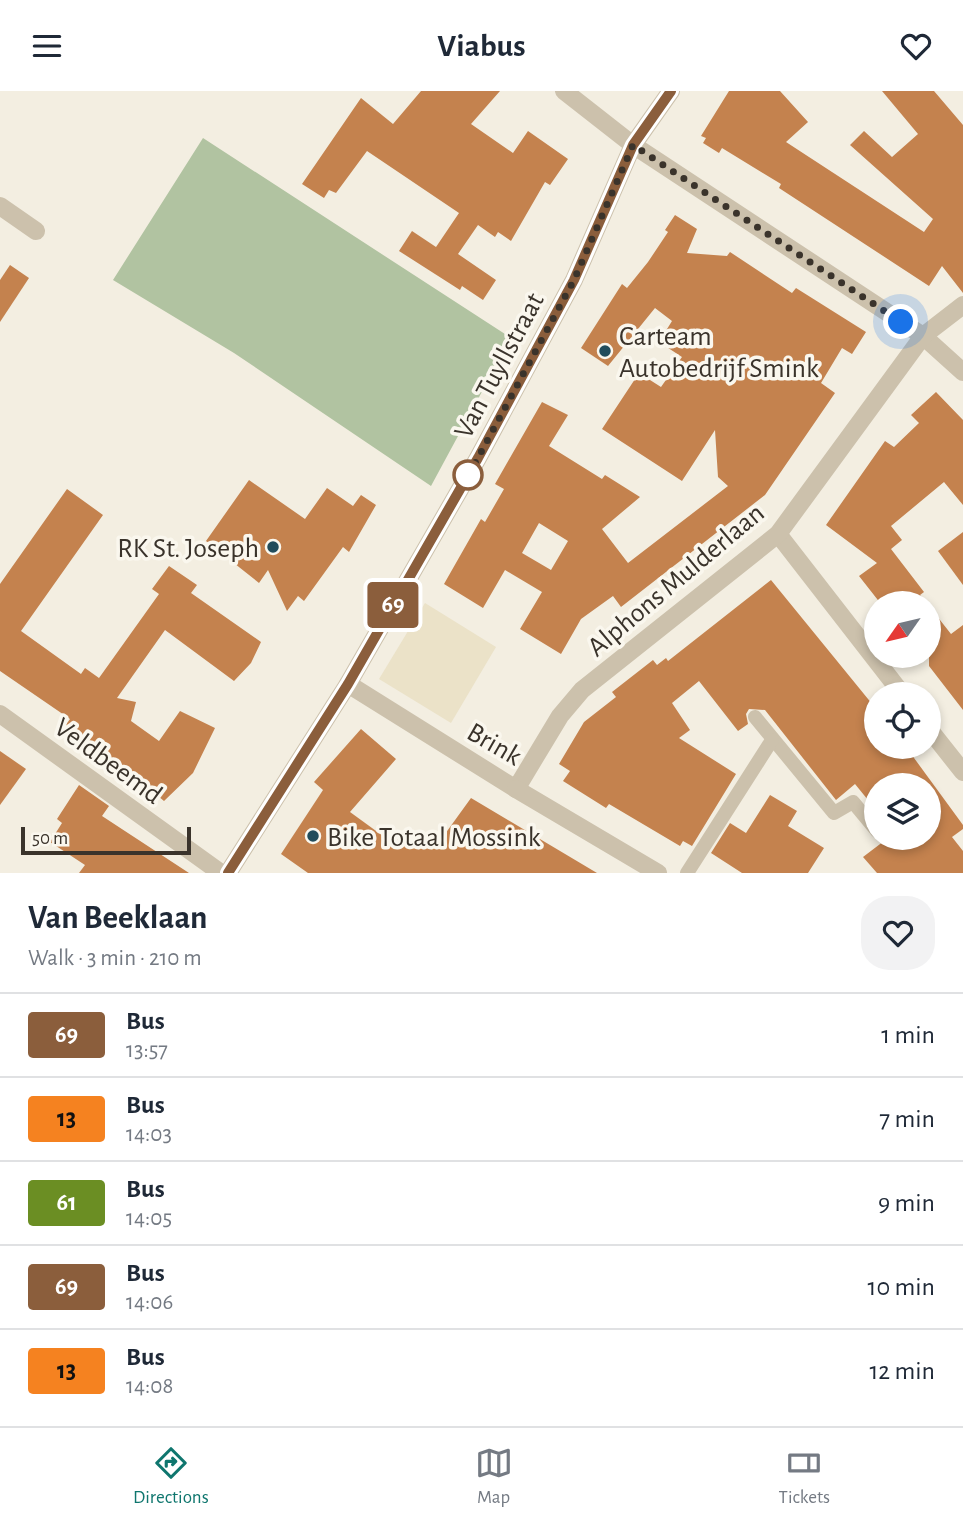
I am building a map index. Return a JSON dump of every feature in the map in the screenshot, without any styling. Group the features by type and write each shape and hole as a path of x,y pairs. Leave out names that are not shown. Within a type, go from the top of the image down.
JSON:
{"street":[{"path":"564,91 633,145 923,337 963,372"},
{"name":"Van Tuyllstraat","path":"228,873 348,684 551,324 574,280 633,145 671,91"},
{"path":"0,206 36,231"},
{"name":"Alphons Mulderlaan","path":"582,690 778,534 923,337 963,305"},
{"path":"778,534 893,682"},
{"name":"Brink","path":"348,684 516,789 560,716 582,690"},
{"name":"Veldbeemd","path":"0,715 221,873"},
{"path":"941,744 963,772"},
{"path":"516,789 658,873"}],"lane":[{"path":"755,717 834,813 853,802 864,815"},
{"path":"687,873 772,740"}],"green space":[{"path":"203,138 511,338 431,486 234,353 113,280"}],"shaded area":[{"path":"425,603 496,647 451,723 379,679"}],"building":[{"path":"421,91 500,91 471,124 513,153 528,131 568,159 550,185 545,182 511,241 498,232 495,237 478,225 458,254 496,280 483,300 462,286 460,290 399,251 412,231 436,247 459,213 367,151 336,193 329,190 324,198 302,184 361,98 393,124"},
{"path":"729,91 780,91 808,122 786,142 924,232 933,219 850,145 864,131 892,157 918,134 882,91 934,91 963,125 963,293 942,266 929,286 779,188 781,184 722,148 719,153 703,143 706,138 701,136"},
{"path":"675,215 697,229 687,253 727,256 730,252 792,293 796,288 866,332 852,354 842,348 821,383 835,393 765,495 621,607 613,596 581,619 561,654 520,629 542,592 505,570 483,608 444,584 481,519 485,522 504,489 495,484 542,402 568,415 549,446 602,479 605,475 640,497 602,529 628,563 728,486 718,477 715,430 682,481 602,429 639,373 661,387 682,357 659,342 672,321 655,308 608,366 581,348 622,284 627,288 648,262 668,232 665,230","holes":["539,523 568,541 551,570 522,553"]},
{"path":"10,265 29,278 0,322 0,280"},
{"path":"936,392 963,420 963,505 944,482 891,526 902,540 891,549 923,591 871,591 859,576 877,563 826,525 885,441 894,447 919,423 911,415"},
{"name":"RK St. Joseph","path":"249,480 305,519 327,488 353,506 361,495 376,505 349,552 343,547 304,601 298,596 287,611 268,570 259,583 206,541"},
{"path":"67,489 103,515 21,631 81,674 85,668 99,678 159,594 152,589 169,566 197,585 191,593 261,642 251,663 234,681 165,630 117,698 136,702 131,721 159,741 180,711 215,728 193,773 164,801 130,773 128,776 63,729 70,719 0,671 0,584"},
{"path":"963,532 963,585 938,551"},
{"path":"771,580 864,694 864,759 915,759 925,773 864,773 864,795 855,784 836,800 765,710 749,709 746,714 748,724 738,731 699,681 672,703 690,730 679,738 736,774 692,846 683,841 680,846 609,804 606,808 563,781 570,771 559,764 584,722 616,697 612,692 653,660 657,665 666,658 668,661"},
{"path":"942,623 951,634 963,625 963,710 931,669 942,669"},
{"path":"361,729 396,759 350,812 394,844 402,833 423,847 429,839 437,845 471,798 597,873 308,873 281,854 323,790 314,782"},
{"path":"0,751 26,769 0,805"},
{"path":"79,785 109,806 102,816 189,873 79,873 85,865 50,842 62,823 57,819"},
{"path":"770,795 797,811 788,826 824,848 808,873 742,873 711,853 730,823 746,833"},
{"path":"941,795 963,825 963,829 952,837 963,851 963,873 877,873 863,857 872,850 941,850"}],"bus line":[{"name":"69","path":"228,873 348,684 478,458 574,280 633,145 671,91"}],"place":[{"name":"Carteam Autobedrijf Smink","path":"605,351"},
{"name":"RK St. Joseph","path":"273,547"},
{"name":"Bike Totaal Mossink","path":"313,836"}],"route":[{"path":"468,475 466,480 574,280 633,145 901,322"}]}
